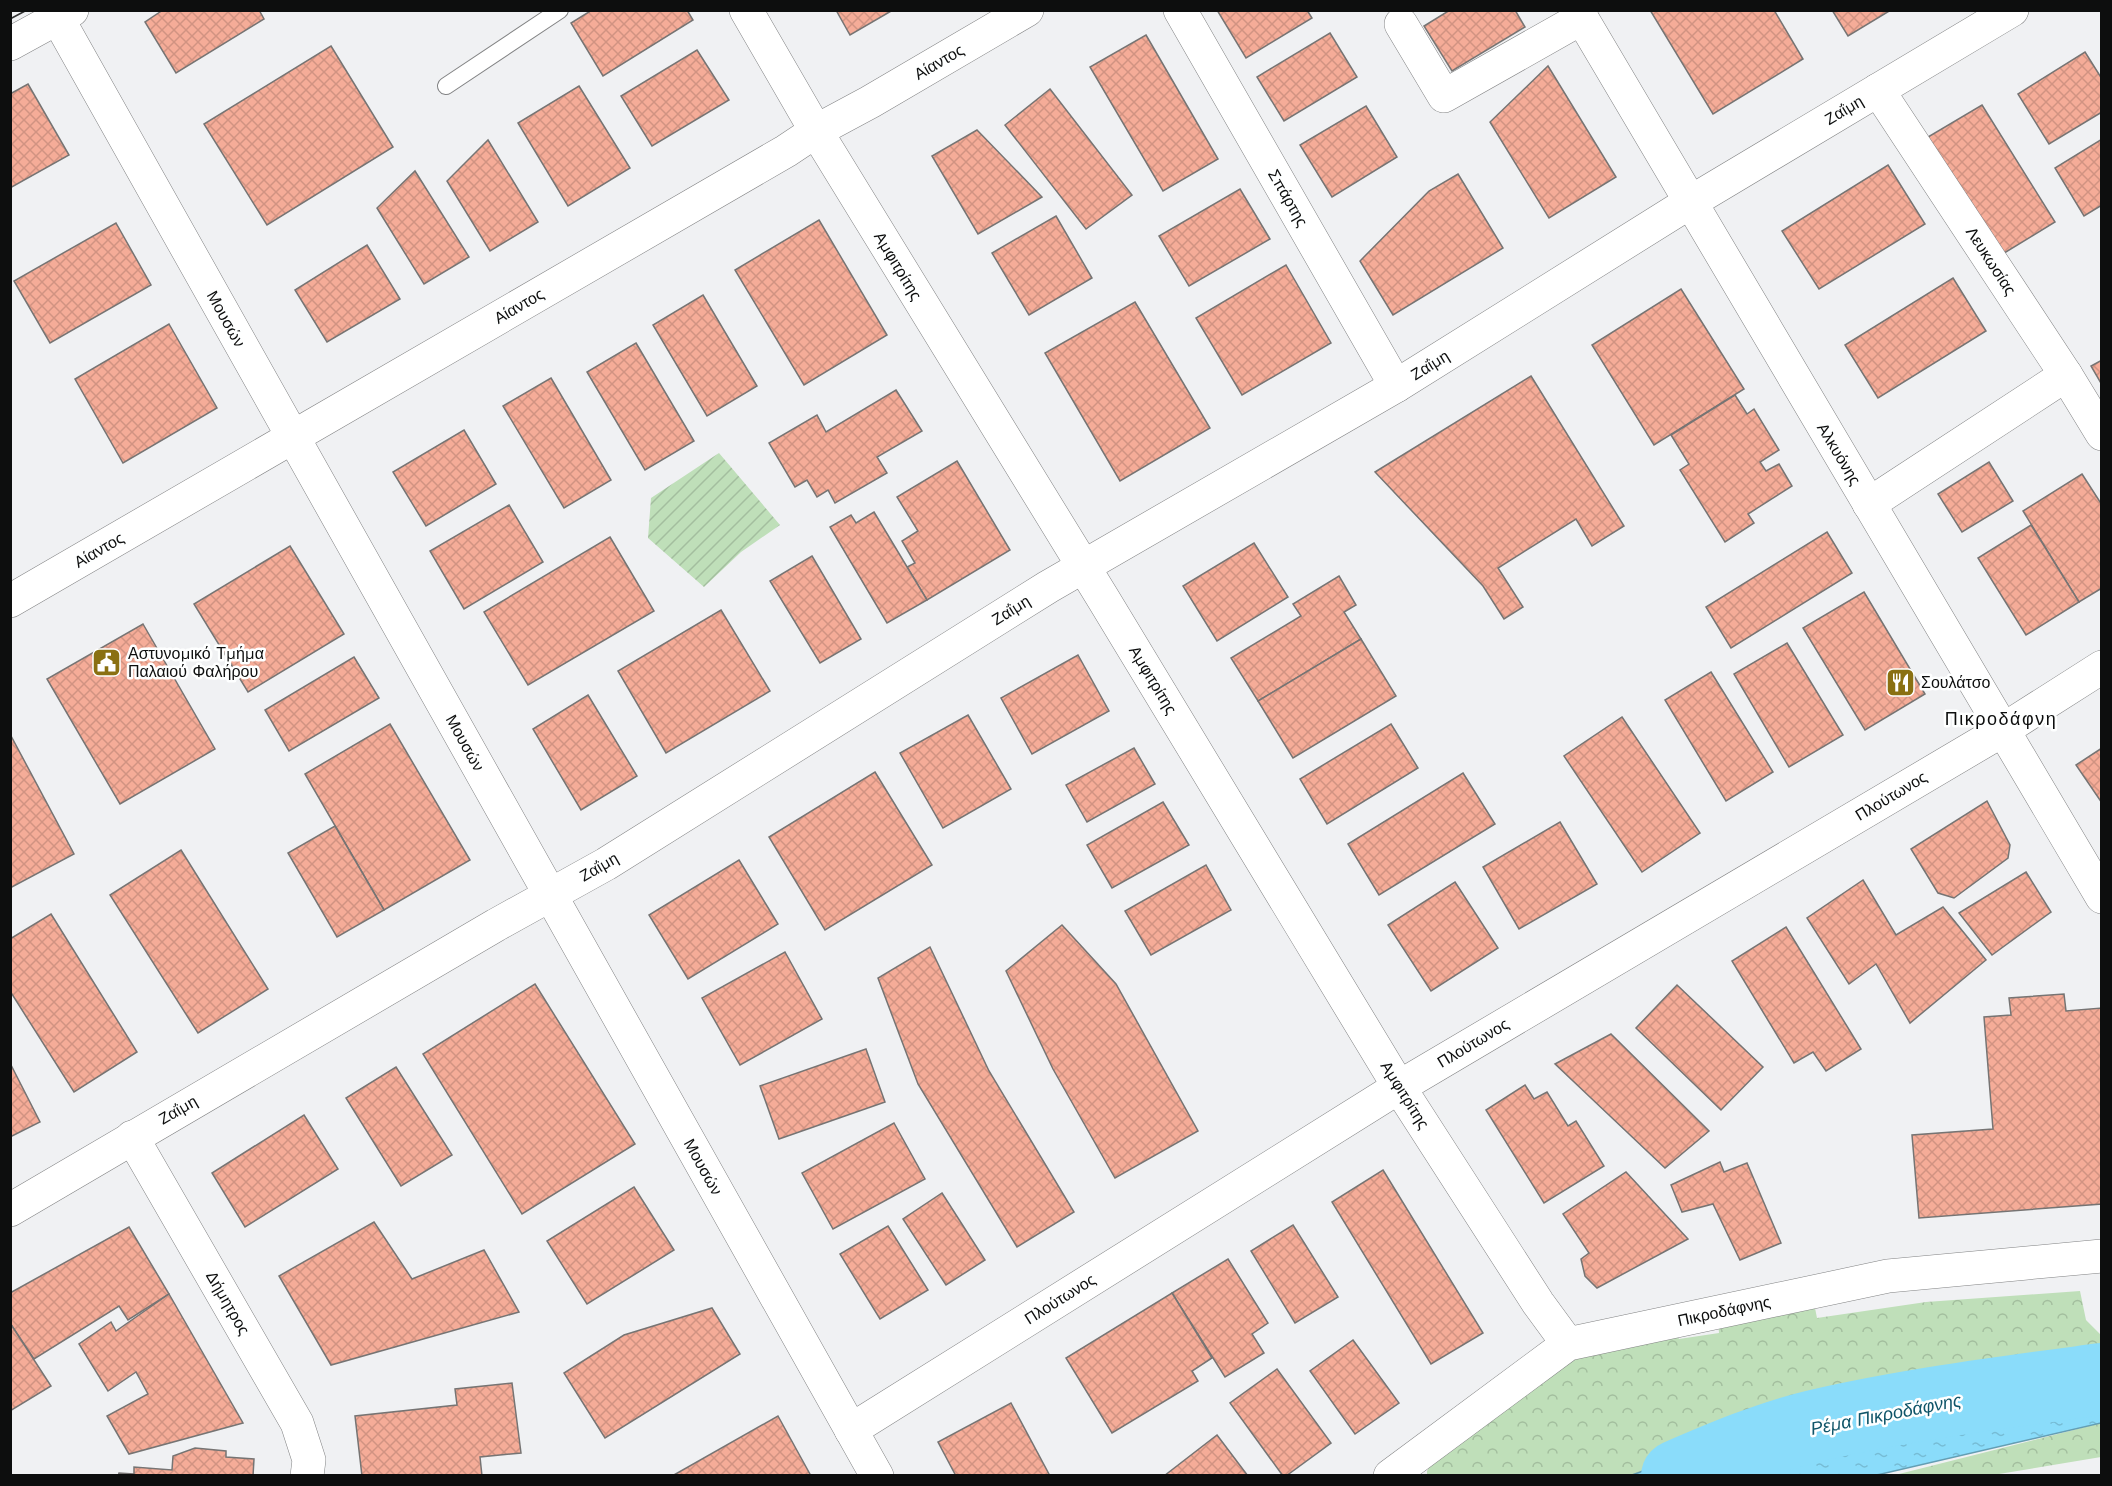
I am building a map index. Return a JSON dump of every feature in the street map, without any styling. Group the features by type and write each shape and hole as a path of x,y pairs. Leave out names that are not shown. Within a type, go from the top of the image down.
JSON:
{"street":[{"name":"Αμφιτρίτης","path":"746,10 816,131 1399,1087 1538,1303 1568,1344"},
{"name":"Αίαντος","path":"10,601 1027,10"},
{"name":"Σπάρτης","path":"1180,10 1396,386"},
{"name":"Ζαΐμη","path":"10,1210 132,1137 606,864 1048,587 1396,386 1691,203 2012,10"},
{"path":"10,44 61,13"},
{"name":"Μουσών","path":"61,13 292,437 877,1476"},
{"path":"1401,24 1444,96 1580,14"},
{"name":"Αλκυόνης","path":"1580,14 2102,897"},
{"name":"Λευκωσίας","path":"1878,90 2066,375 2102,434"},
{"path":"1869,504 2066,375"},
{"name":"Πλούτωνος","path":"851,1430 1399,1087 2002,730 2102,667"},
{"name":"Δήμητρος","path":"132,1137 297,1423 309,1460 307,1476"},
{"name":"Πικροδάφνης","path":"1390,1476 1568,1344 1888,1276 2102,1257"}],"lane":[{"path":"446,86 560,10"}],"green space":[{"path":"719,453 780,525 741,552 704,587 648,538 651,498"},
{"path":"2080,1291 2086,1320 2100,1334 2101,1367 2096,1370 2097,1379 2101,1381 2075,1382 1706,1448 1632,1475 1427,1476 1427,1471 1440,1448 1574,1353 1676,1330 1679,1339 1719,1333 1718,1319 1814,1303 1817,1318 1926,1302"},
{"path":"2101,1423 2101,1457 1993,1475 1891,1476"}],"water":[{"path":"2101,1381 2101,1423 1877,1475 1632,1475 1706,1448 2075,1382"}],"building":[{"path":"163,10 259,10 264,19 176,73 145,22"},
{"path":"592,10 687,10 693,20 603,76 571,23"},
{"path":"836,10 893,10 850,35"},
{"path":"1217,10 1307,10 1312,18 1246,58"},
{"path":"1450,10 1515,10 1525,27 1452,71 1424,26"},
{"path":"1650,10 1774,10 1803,59 1713,114"},
{"path":"1832,10 1891,10 1848,36"},
{"path":"1330,33 1357,77 1284,121 1257,77"},
{"path":"1146,35 1218,159 1163,191 1090,67"},
{"path":"331,46 393,147 267,225 204,124"},
{"path":"697,50 729,100 652,146 621,96"},
{"path":"2085,52 2102,79 2102,112 2049,144 2018,94"},
{"path":"1548,66 1616,177 1549,218 1490,122"},
{"path":"28,84 69,155 10,188 10,94"},
{"path":"579,86 630,168 568,206 518,123"},
{"path":"1050,89 1132,195 1086,229 1005,125"},
{"path":"1982,105 2055,222 2001,255 1928,137"},
{"path":"1366,106 1397,157 1332,197 1300,145"},
{"path":"977,130 1042,197 978,234 932,156"},
{"path":"2102,139 2102,205 2084,216 2055,168"},
{"path":"488,140 538,222 490,251 447,181"},
{"path":"1888,165 1925,224 1819,289 1782,231"},
{"path":"415,171 469,257 424,284 377,208"},
{"path":"1458,174 1503,248 1393,315 1360,261 1429,191"},
{"path":"1240,189 1270,239 1189,286 1159,236"},
{"path":"1056,216 1092,278 1029,315 992,253"},
{"path":"819,220 887,335 804,385 735,270"},
{"path":"116,223 151,285 50,343 14,281"},
{"path":"367,245 400,299 327,342 295,290"},
{"path":"1286,265 1331,343 1242,395 1196,318"},
{"path":"1953,278 1986,331 1878,398 1845,345"},
{"path":"1681,289 1744,389 1654,445 1592,345"},
{"path":"703,295 757,386 707,416 653,325"},
{"path":"1135,302 1210,428 1120,481 1045,353"},
{"path":"169,324 217,408 123,463 75,379"},
{"path":"636,343 694,441 645,470 587,372"},
{"path":"2102,360 2102,385 2091,366"},
{"path":"1531,376 1624,526 1592,546 1576,519 1498,568 1523,607 1504,619 1483,586 1375,472"},
{"path":"551,378 611,480 564,508 503,406"},
{"path":"896,390 922,431 877,457 887,473 835,503 828,490 817,497 807,480 795,487 769,443 817,415 826,432"},
{"path":"1735,395 1747,414 1754,409 1779,450 1760,462 1766,471 1779,464 1792,486 1748,514 1754,523 1725,542 1680,470 1689,464 1671,435"},
{"path":"464,430 496,484 426,526 393,472"},
{"path":"957,461 1010,550 927,600 907,567 915,563 902,541 918,531 897,497"},
{"path":"1989,462 2013,501 1962,532 1938,494"},
{"path":"2082,474 2102,505 2102,588 2079,602 2023,511"},
{"path":"509,505 543,562 464,609 430,551"},
{"path":"874,512 927,600 887,623 830,527 851,515 856,523"},
{"path":"2031,525 2079,602 2026,635 1978,558"},
{"path":"1827,532 1852,573 1731,648 1706,607"},
{"path":"610,537 654,611 528,685 484,612"},
{"path":"1254,543 1288,597 1217,641 1183,586"},
{"path":"290,546 344,634 248,692 194,604"},
{"path":"812,556 861,639 820,663 770,581"},
{"path":"1339,576 1356,605 1344,612 1361,639 1258,701 1231,658 1301,616 1293,604"},
{"path":"1864,592 1925,694 1865,730 1803,628"},
{"path":"721,610 770,691 666,753 618,671"},
{"path":"143,624 215,749 120,804 47,679"},
{"path":"1361,639 1396,696 1293,758 1258,701"},
{"path":"1787,643 1843,735 1789,767 1734,674"},
{"path":"1078,655 1109,711 1032,754 1001,698"},
{"path":"354,657 379,698 289,751 265,710"},
{"path":"1711,672 1773,772 1726,801 1665,700"},
{"path":"588,695 637,776 581,810 533,729"},
{"path":"968,715 1011,789 943,828 900,753"},
{"path":"1622,717 1700,833 1642,872 1564,756"},
{"path":"390,724 470,860 384,910 305,774"},
{"path":"1391,724 1418,768 1327,824 1300,779"},
{"path":"10,734 74,854 10,888"},
{"path":"1134,748 1155,784 1087,822 1066,785"},
{"path":"2102,748 2102,803 2076,765"},
{"path":"875,772 932,865 825,930 769,837"},
{"path":"1463,773 1495,824 1379,895 1348,844"},
{"path":"1987,801 2010,845 2008,858 1954,898 1938,893 1911,849"},
{"path":"1163,802 1189,845 1112,888 1087,845"},
{"path":"1560,822 1597,884 1519,929 1483,867"},
{"path":"335,826 384,910 337,937 288,853"},
{"path":"181,850 268,989 198,1033 110,895"},
{"path":"739,860 778,924 688,979 649,915"},
{"path":"1206,865 1231,910 1151,955 1125,911"},
{"path":"2026,872 2051,912 1992,955 1959,913"},
{"path":"1863,880 1896,935 1943,907 1986,960 1910,1023 1876,964 1849,984 1807,918"},
{"path":"1455,882 1498,948 1431,991 1388,925"},
{"path":"51,914 137,1052 74,1092 10,991 10,939"},
{"path":"1062,925 1116,984 1198,1131 1115,1178 1053,1069 1006,971"},
{"path":"1786,927 1861,1049 1826,1071 1813,1052 1794,1063 1732,961"},
{"path":"930,947 989,1071 1074,1212 1017,1247 918,1084 878,978"},
{"path":"785,952 822,1019 740,1065 702,998"},
{"path":"535,984 635,1144 522,1214 423,1054"},
{"path":"1677,985 1763,1067 1721,1110 1636,1028"},
{"path":"2064,994 2066,1011 2102,1008 2102,1204 1919,1218 1912,1135 1993,1129 1984,1017 2011,1015 2009,998"},
{"path":"1611,1034 1709,1131 1665,1168 1555,1064"},
{"path":"866,1049 885,1102 779,1139 760,1086"},
{"path":"10,1063 40,1122 10,1137"},
{"path":"396,1067 452,1155 401,1186 346,1098"},
{"path":"1525,1085 1534,1099 1547,1092 1568,1126 1576,1121 1604,1166 1544,1203 1486,1110"},
{"path":"304,1115 338,1169 245,1227 212,1173"},
{"path":"894,1123 925,1179 833,1229 802,1173"},
{"path":"1720,1162 1724,1172 1747,1163 1781,1243 1740,1260 1713,1204 1682,1212 1671,1185"},
{"path":"1383,1170 1483,1333 1431,1364 1332,1202"},
{"path":"1626,1172 1688,1239 1597,1288 1585,1276 1581,1259 1589,1253 1563,1214"},
{"path":"634,1187 674,1250 587,1304 547,1241"},
{"path":"942,1193 985,1260 946,1285 903,1219"},
{"path":"374,1222 412,1279 484,1250 519,1312 331,1365 279,1276"},
{"path":"1293,1225 1338,1297 1295,1323 1251,1251"},
{"path":"888,1226 928,1290 880,1319 840,1254"},
{"path":"129,1227 169,1294 128,1320 119,1306 34,1359 10,1323 10,1293"},
{"path":"1228,1259 1268,1323 1252,1334 1264,1353 1225,1377 1172,1293"},
{"path":"1172,1293 1212,1358 1192,1371 1198,1381 1112,1433 1066,1358"},
{"path":"169,1294 243,1423 129,1454 107,1416 148,1394 136,1372 108,1391 79,1344 111,1322 116,1331"},
{"path":"712,1308 740,1354 605,1438 564,1373 624,1335"},
{"path":"10,1323 51,1386 10,1411"},
{"path":"1353,1340 1399,1403 1355,1434 1310,1371"},
{"path":"1277,1369 1331,1443 1286,1476 1283,1476 1230,1403"},
{"path":"512,1383 521,1453 480,1457 482,1476 362,1476 355,1416 457,1405 455,1389"},
{"path":"1011,1403 1050,1476 956,1476 938,1442"},
{"path":"778,1416 811,1476 672,1476"},
{"path":"1217,1435 1248,1476 1164,1476"},
{"path":"195,1448 226,1451 226,1457 254,1459 253,1476 118,1476 119,1473 134,1474 134,1467 172,1470 173,1456"}],"waterway":[{"name":"Ρέμα Πικροδάφνης","path":"1677,1476 1762,1442 1814,1426 1921,1405 2102,1379"}],"tram line":[{"path":"10,19 27,10"}],"place":[{"name":"Αστυνομικό Τμήμα Παλαιού Φαλήρου","path":"107,662"},
{"name":"Σουλάτσο","path":"1900,682"}],"district":[{"name":"Πικροδάφνη","path":"2001,718"}]}
